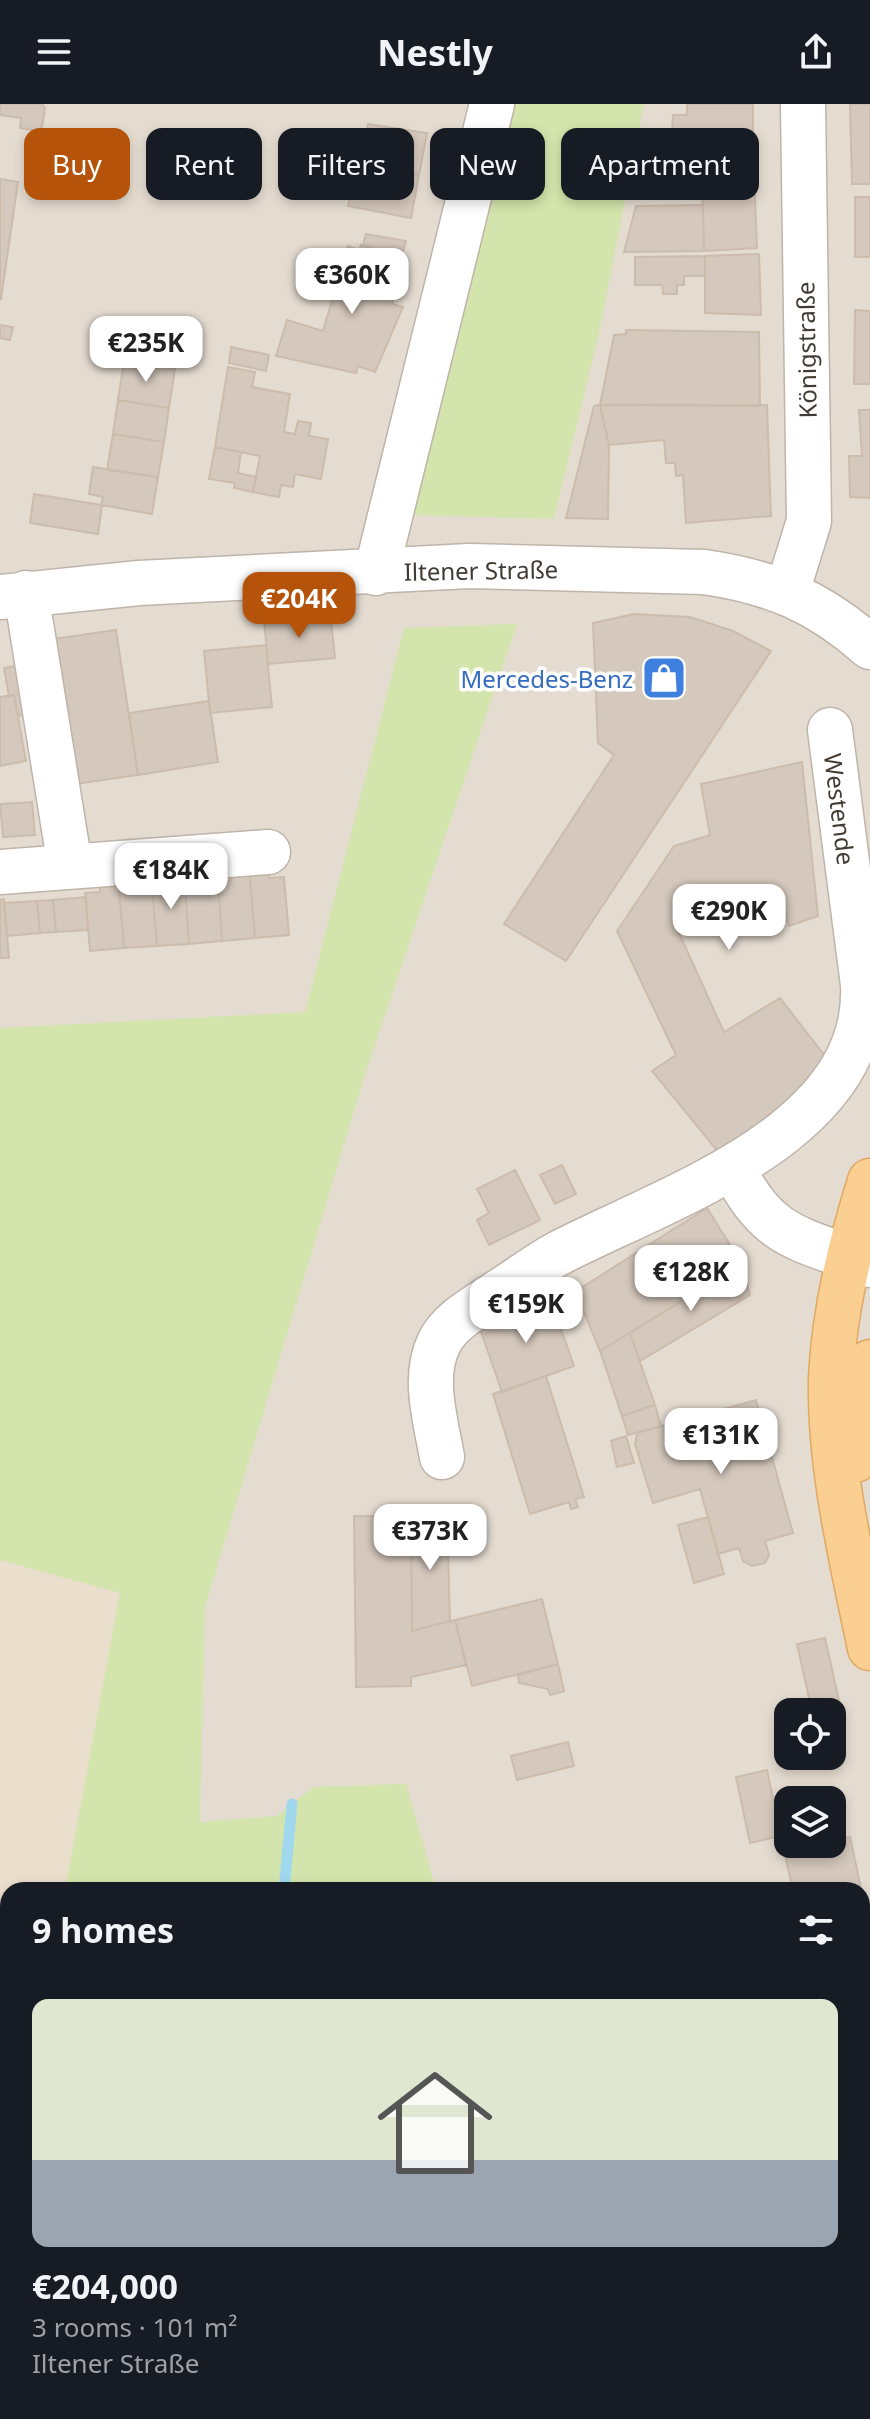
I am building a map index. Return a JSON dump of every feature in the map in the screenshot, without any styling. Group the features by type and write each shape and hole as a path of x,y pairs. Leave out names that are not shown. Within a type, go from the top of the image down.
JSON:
{"main road":[{"path":"869,1640 840,1491 831,1378 859,1260 870,1181"},
{"path":"859,1585 852,1534 852,1493 870,1362"}],"street":[{"path":"376,573 492,104"},
{"name":"Königstraße","path":"787,592 809,521 803,104"},
{"name":"Iltener Straße","path":"70,866 13,595 139,583 469,566 657,570 741,578 787,592 841,622 870,647"},
{"name":"Westende","path":"442,1457 432,1399 432,1367 439,1342 460,1318 556,1255 733,1168 791,1126 832,1086 858,1038 864,1012 830,730"},
{"path":"0,872 268,852"},
{"path":"733,1168 761,1215 781,1232 859,1260"}],"shaded area":[{"path":"0,104 870,104 870,1882 0,1882"},
{"path":"0,1560 120,1593 66,1882 0,1882"}],"green space":[{"path":"505,104 644,104 639,128 561,128 561,200 625,200 600,328 554,519 405,515 482,200 545,200 545,128 499,128"},
{"path":"517,624 366,1071 205,1607 200,1822 277,1816 313,1787 406,1784 434,1882 66,1882 120,1593 0,1560 0,1028 305,1012 404,628"}],"building":[{"path":"0,104 42,104 45,108 41,128 20,128 21,118 0,115"},
{"path":"687,104 753,104 753,128 672,128 673,115 687,115"},
{"path":"850,104 870,104 870,184 852,184"},
{"path":"368,124 394,128 367,128"},
{"path":"414,131 427,133 419,175 414,174"},
{"path":"414,174 419,175 411,218 348,206 349,200 414,200"},
{"path":"0,179 18,182 1,299 0,299"},
{"path":"855,197 870,197 870,257 855,257"},
{"path":"703,200 755,200 757,248 704,251"},
{"path":"703,205 704,251 624,252 636,206"},
{"path":"366,234 406,241 401,257 363,245"},
{"path":"361,245 406,258 392,304 403,307 375,372 358,366 356,373 276,356 287,320 323,331 348,246 359,250"},
{"path":"759,254 761,315 705,313 705,256"},
{"path":"705,256 705,276 684,276 684,285 677,285 677,294 663,294 662,285 635,285 635,257"},
{"path":"855,310 870,311 870,384 854,384"},
{"path":"0,325 13,327 10,340 0,338"},
{"path":"626,330 759,332 760,406 600,405 614,335 626,334"},
{"path":"231,347 269,355 266,371 229,363"},
{"path":"124,361 175,369 169,408 118,400"},
{"path":"228,367 255,372 252,387 290,394 284,432 295,434 298,421 311,423 309,436 328,439 321,479 295,474 293,487 281,485 279,497 253,492 260,456 215,447"},
{"path":"118,400 169,408 164,442 113,434"},
{"path":"600,405 767,405 771,516 686,523 683,475 676,476 675,463 666,463 664,440 609,445"},
{"path":"600,405 609,445 608,519 566,518 594,406"},
{"path":"859,410 870,410 870,498 850,497 849,456 862,456"},
{"path":"113,434 164,442 158,477 107,470"},
{"path":"215,447 241,452 238,473 256,477 253,492 234,488 235,483 209,479"},
{"path":"93,467 158,477 152,514 101,505 103,497 89,494"},
{"path":"34,494 102,505 98,534 30,523"},
{"path":"634,614 690,617 733,631 771,651 566,961 504,924 614,755 598,743 593,623"},
{"path":"305,618 306,621 331,620 335,658 268,664 264,621"},
{"path":"116,630 138,775 75,784 53,639"},
{"path":"266,645 272,707 210,713 204,651"},
{"path":"26,664 34,713 18,716 14,695 9,696 4,668"},
{"path":"14,695 26,761 0,766 0,697"},
{"path":"209,701 218,762 138,775 129,713"},
{"path":"802,762 818,916 789,926 782,907 678,931 724,1032 780,998 832,1065 720,1154 652,1071 676,1055 617,931 674,846 710,835 701,784"},
{"path":"32,802 35,835 3,837 0,804"},
{"path":"268,866 269,878 284,877 289,935 255,938 249,867"},
{"path":"249,867 255,938 222,941 218,882 231,881 230,869"},
{"path":"202,871 203,883 218,882 222,941 189,944 184,872"},
{"path":"184,872 189,944 157,946 152,888 166,886 165,874"},
{"path":"137,876 138,889 152,888 157,946 124,948 118,878"},
{"path":"118,878 124,948 90,951 85,893 100,892 100,879"},
{"path":"86,897 88,930 56,932 53,900"},
{"path":"4,899 9,958 0,958 0,900"},
{"path":"53,900 56,932 40,933 37,901"},
{"path":"37,901 40,933 7,936 4,903"},
{"path":"562,1165 576,1194 555,1204 540,1175"},
{"path":"515,1170 540,1220 489,1245 477,1220 489,1213 477,1189"},
{"path":"707,1208 742,1264 600,1351 579,1300 583,1297 581,1288"},
{"path":"742,1264 750,1295 640,1361 630,1333"},
{"path":"550,1298 574,1366 502,1392 478,1323"},
{"path":"630,1333 655,1405 622,1416 600,1351"},
{"path":"546,1376 584,1497 575,1499 578,1507 571,1509 569,1502 530,1514 493,1394"},
{"path":"756,1400 793,1533 765,1541 769,1555 765,1563 752,1566 743,1561 739,1548 718,1554 700,1489 653,1503 635,1444 637,1433"},
{"path":"655,1405 661,1426 628,1435 622,1416"},
{"path":"626,1436 634,1463 617,1467 611,1441"},
{"path":"354,1516 411,1516 412,1631 455,1620 466,1665 411,1677 411,1686 356,1687"},
{"path":"411,1516 447,1516 450,1621 412,1631"},
{"path":"708,1517 724,1574 694,1583 678,1525"},
{"path":"542,1599 558,1664 472,1686 455,1620"},
{"path":"825,1638 838,1698 809,1698 797,1644"},
{"path":"558,1664 564,1691 550,1695 548,1689 519,1683 518,1675"},
{"path":"568,1742 574,1766 517,1780 511,1756"},
{"path":"767,1770 774,1803 774,1838 750,1843 736,1777"},
{"path":"850,1837 860,1882 791,1882 786,1858 846,1858 846,1838"}],"waterway":[{"path":"285,1882 292,1804"}],"place":[{"name":"Mercedes-Benz","path":"664,678"}]}
